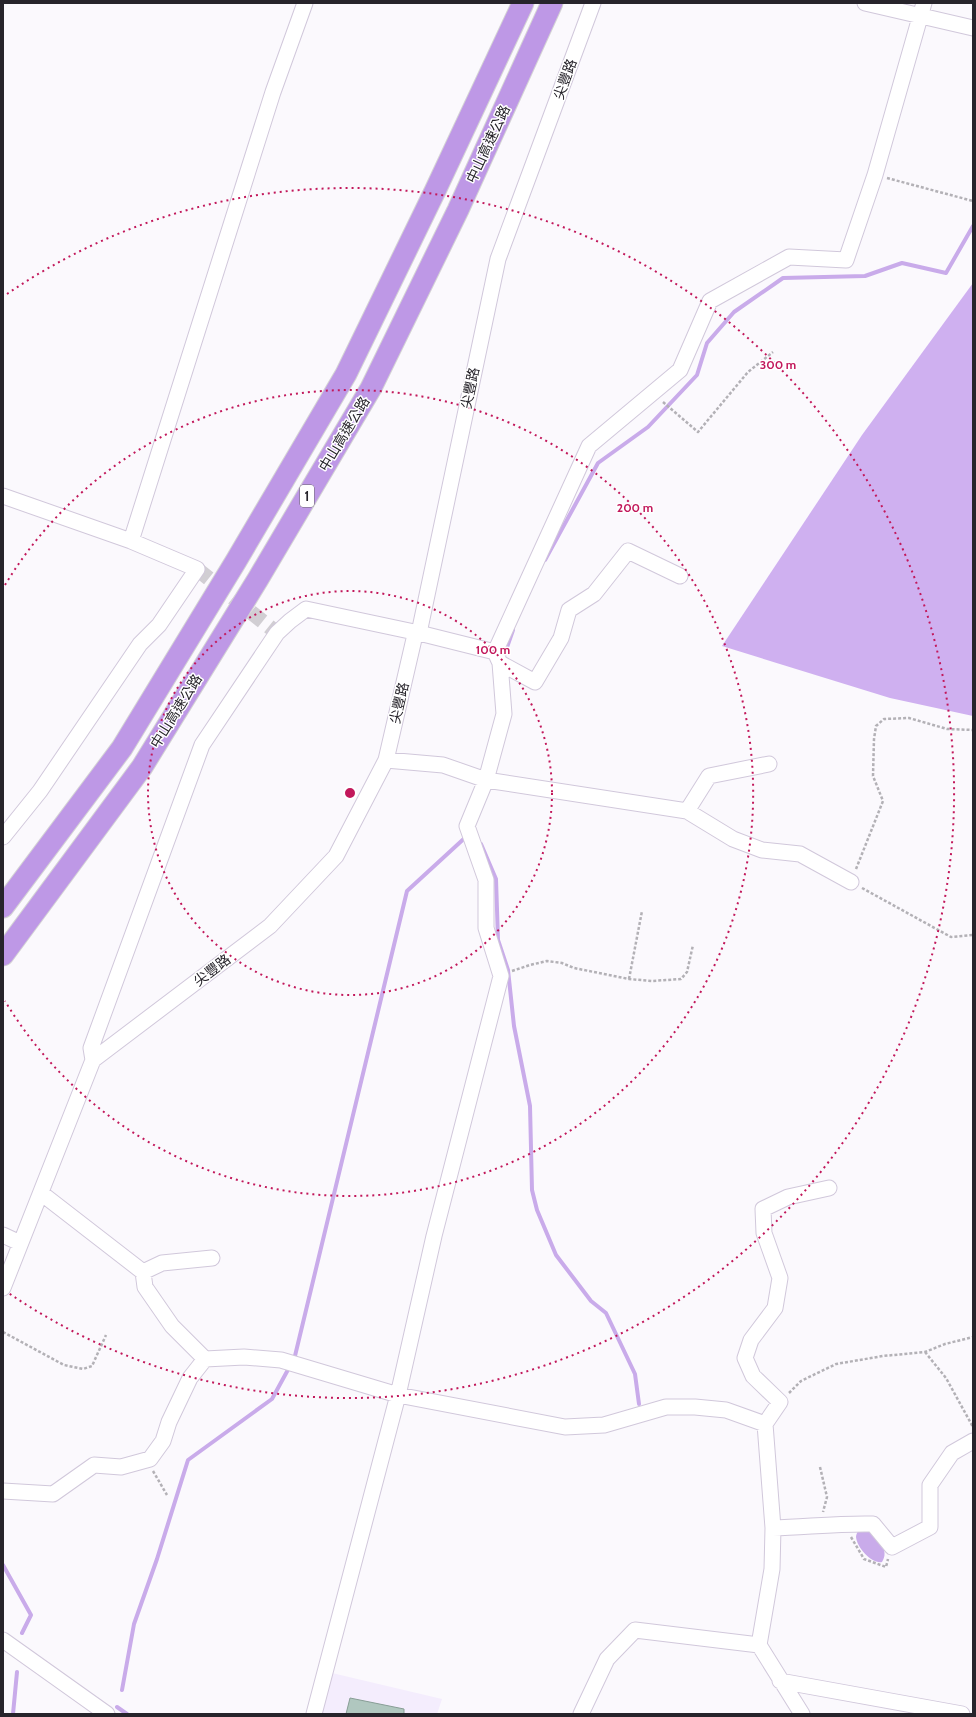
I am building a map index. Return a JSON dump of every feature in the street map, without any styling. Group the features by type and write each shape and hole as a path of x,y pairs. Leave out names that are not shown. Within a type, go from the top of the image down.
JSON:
{"highway":[{"name":"中山高速公路","path":"3,907 122,748 236,561 346,374 435,191 523,3"},
{"name":"中山高速公路","path":"3,955 142,767 258,579 371,388 458,210 552,3"}],"street":[{"path":"131,541 273,92 305,3"},
{"name":"尖豐路","path":"93,1060 270,926 336,856 386,760 414,639 419,633 498,259 593,3"},
{"path":"865,3 922,10 973,28"},
{"path":"314,1714 398,1395 434,1236 501,976 486,928 486,880 469,833 493,780 504,714 498,657 589,446 680,370 710,301 789,257 846,260 875,175 922,10"},
{"path":"3,496 131,541 197,569 159,624 140,644 40,791 3,837"},
{"path":"3,1288 93,1060 91,1048 202,745 277,634 290,621 306,609 419,633 498,657 536,682 561,638 569,610 594,594 628,551 680,576"},
{"path":"386,760 443,765 493,780 687,811 733,840 762,850 800,854 851,882"},
{"path":"687,811 709,776 769,764"},
{"path":"802,1714 780,1681 759,1645 772,1569 773,1528 765,1424 780,1402 752,1376 745,1358 750,1340 775,1308 780,1278 764,1233 763,1209 788,1197 828,1188"},
{"path":"40,1193 143,1272 145,1287 172,1326 205,1358 244,1357 282,1360 398,1395 565,1427 604,1425 666,1407 695,1407 726,1410 765,1424"},
{"path":"3,1235 20,1243"},
{"path":"143,1272 162,1263 212,1258"},
{"path":"3,1491 53,1494 94,1465 121,1467 150,1459 163,1441 169,1422 190,1378 205,1358"},
{"path":"773,1528 820,1527 843,1523 873,1524 892,1547 930,1527 930,1485 952,1453 973,1441"},
{"path":"581,1714 607,1658 635,1630 759,1645"},
{"path":"3,1640 107,1714"},
{"path":"780,1681 962,1714"}],"path":[{"path":"875,175 973,201"},
{"path":"662,402 698,432 748,372 773,352"},
{"path":"973,730 946,729 908,718 884,719 876,726 874,739 873,776 883,801 851,882 951,938 973,935"},
{"path":"629,979 642,911"},
{"path":"501,976 530,964 547,961 562,963 574,968 629,979 652,981 682,979 687,972 693,945"},
{"path":"3,1332 64,1365 83,1369 92,1366 106,1335"},
{"path":"780,1402 801,1381 836,1364 883,1356 925,1352 945,1344 973,1337"},
{"path":"925,1352 946,1378 973,1428"},
{"path":"146,1460 167,1495"},
{"path":"820,1466 827,1497 820,1527"},
{"path":"843,1523 864,1559 886,1567 892,1547"}],"shaded area":[{"path":"973,283 973,716 890,698 722,646 862,435"},
{"path":"858,1531 870,1531 882,1545 885,1553 882,1562 878,1562 870,1558 862,1550 856,1537"},
{"path":"332,1673 442,1699 437,1714 322,1714"}],"building":[{"path":"350,1698 404,1709 404,1714 346,1714"}],"waterway":[{"path":"545,560 598,463 648,427 697,375 707,343 734,312 783,278 865,276 902,263 946,273 973,226"},
{"path":"504,656 513,630"},
{"path":"294,1360 407,891 468,835"},
{"path":"481,844 496,879 498,940 508,970 514,1026 530,1106 532,1190 537,1210 556,1255 591,1301 606,1313 635,1374 639,1404"},
{"path":"122,1690 134,1624 157,1559 188,1460 272,1399 290,1366"},
{"path":"3,1565 31,1615 22,1633"},
{"path":"13,1714 17,1672"},
{"path":"117,1707 127,1714"}],"tunnel":[{"path":"197,569 277,633"}]}
